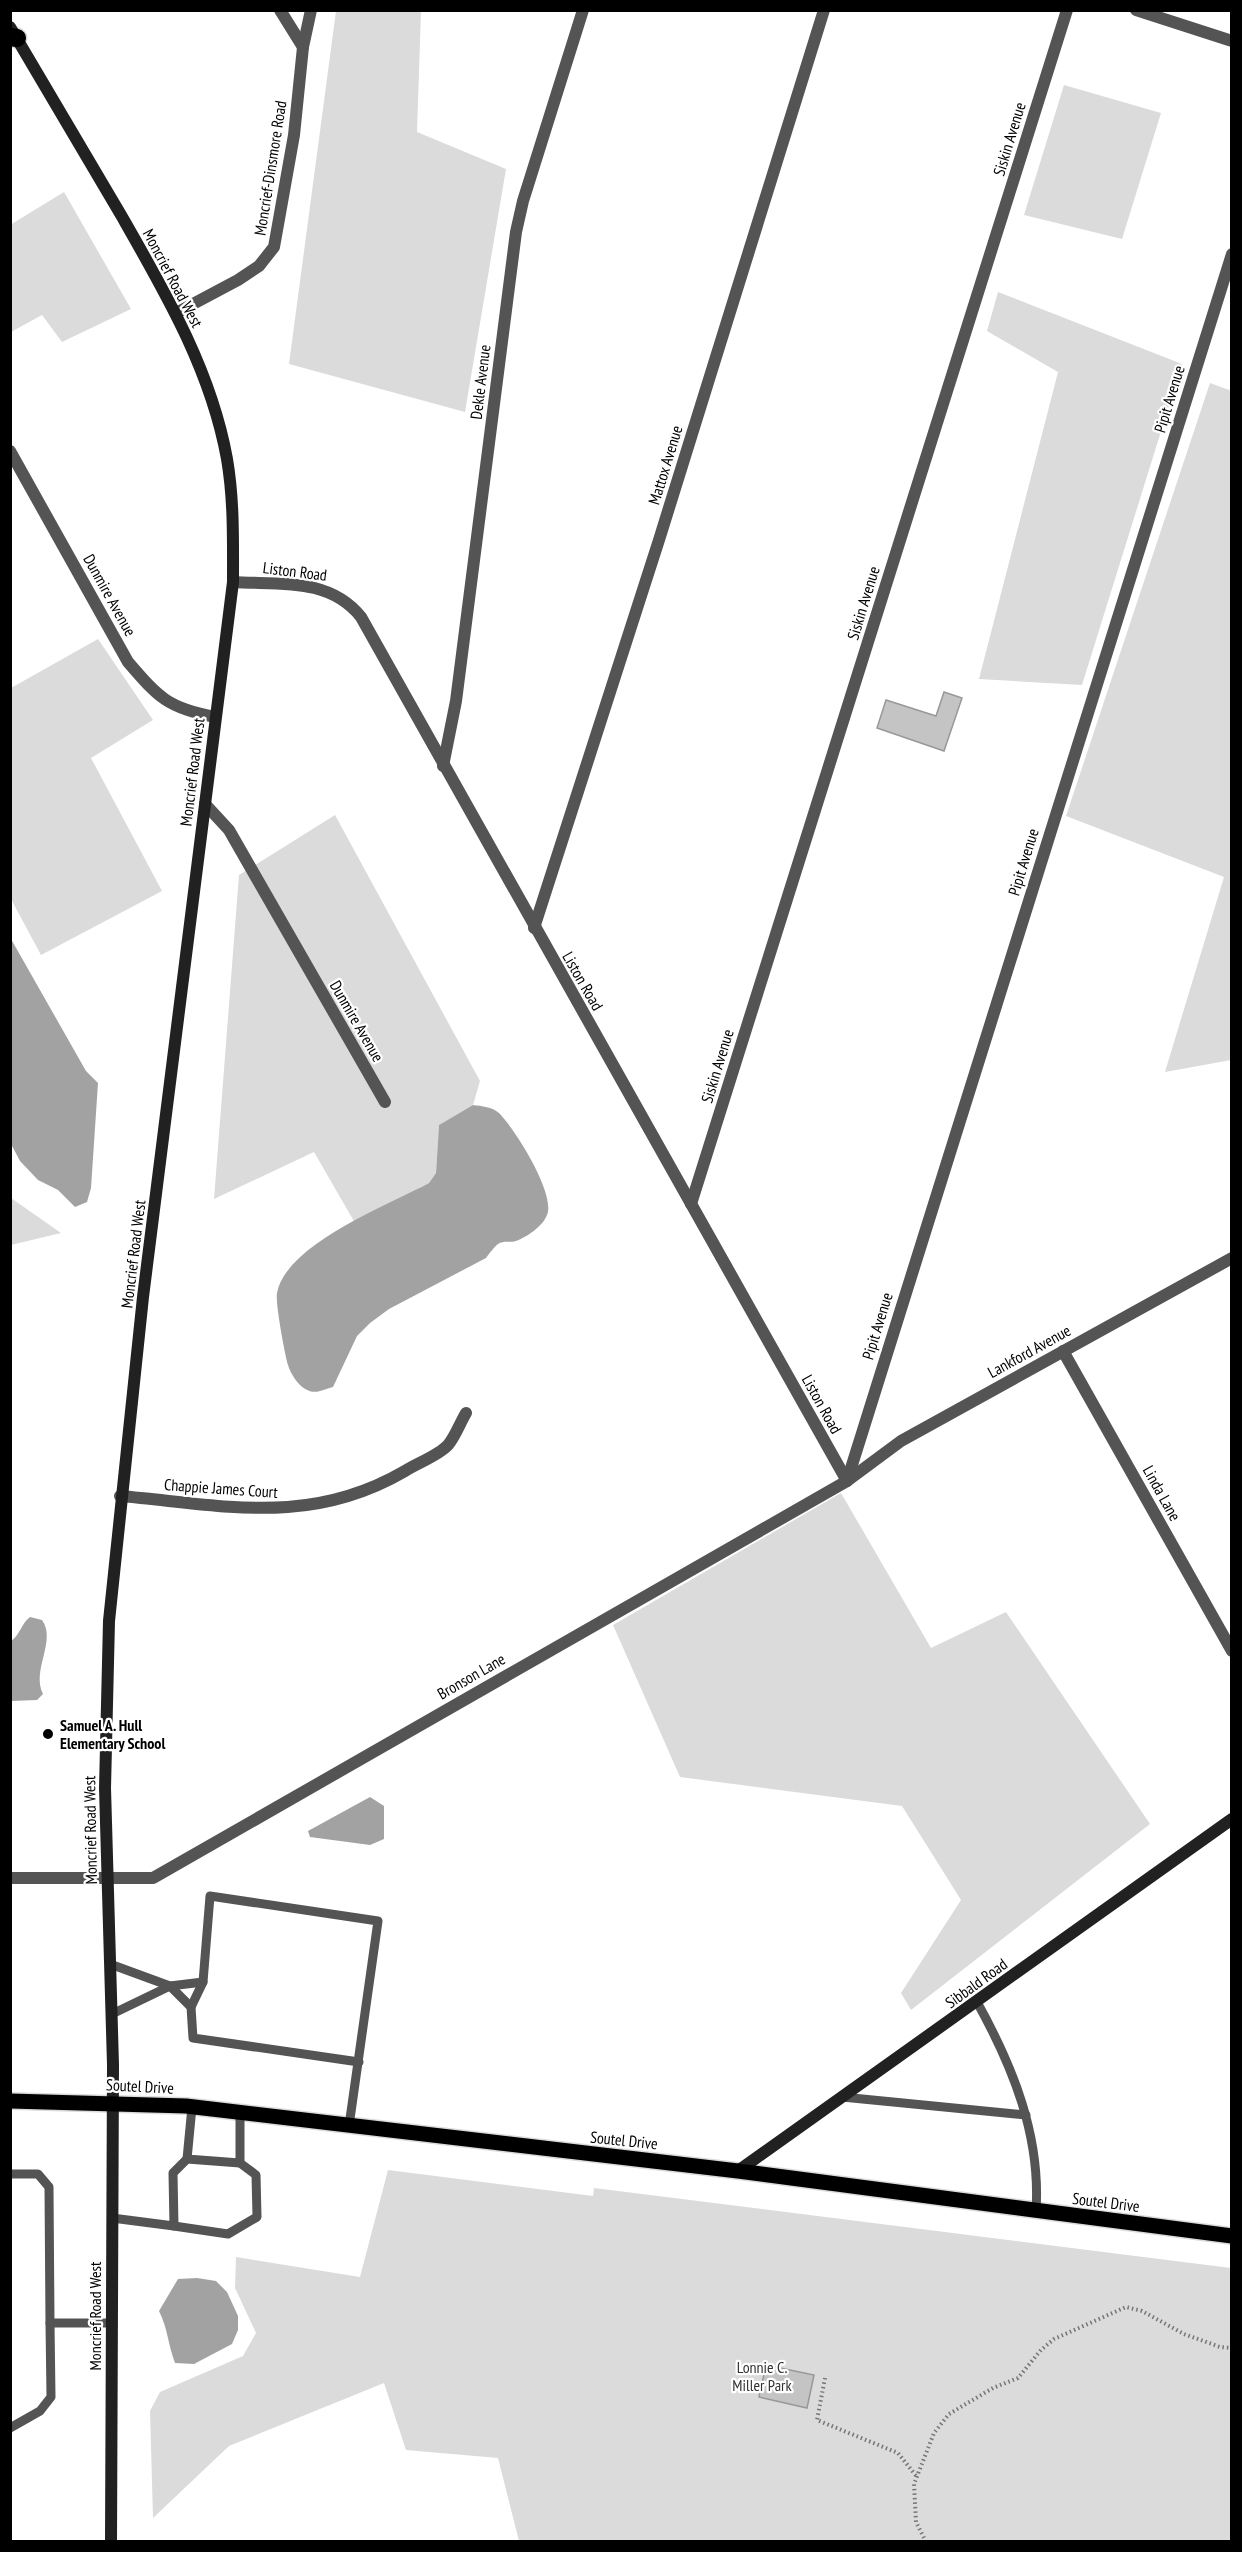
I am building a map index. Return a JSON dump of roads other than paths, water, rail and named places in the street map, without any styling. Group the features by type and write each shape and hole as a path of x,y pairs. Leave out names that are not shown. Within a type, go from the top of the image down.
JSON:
{"main road":[{"name":"Moncrief Road West","path":"13,34 176,313 198,360 215,411 227,460 232,513 233,582 120,1496 109,1621 106,1878 113,2103 111,2541"},
{"name":"Sibbald Road","path":"738,2171 1232,1819"},
{"name":"Soutel Drive","path":"10,2101 192,2107 738,2171 1232,2236"}],"street":[{"path":"280,10 303,47"},
{"name":"Moncrief-Dinsmore Road","path":"176,313 259,266 274,247 294,135 303,47 311,10"},
{"name":"Dekle Avenue","path":"443,766 456,701 516,232 523,201 583,10"},
{"name":"Mattox Avenue","path":"534,928 659,540 824,10"},
{"name":"Siskin Avenue","path":"691,1204 1067,10"},
{"path":"1136,10 1232,41"},
{"name":"Pipit Avenue","path":"847,1480 1232,254"},
{"name":"Dunmire Avenue","path":"10,451 128,662 151,688 171,705 215,717"},
{"name":"Liston Road","path":"233,582 313,587 333,593 350,603 361,617 534,928 847,1480"},
{"name":"Dunmire Avenue","path":"205,804 229,830 385,1102"},
{"name":"Lankford Avenue","path":"847,1480 901,1441 1232,1258"},
{"name":"Linda Lane","path":"1063,1351 1232,1651"},
{"name":"Chappie James Court","path":"120,1496 245,1509 298,1508 341,1499 386,1482 448,1445 466,1413"},
{"name":"Bronson Lane","path":"10,1878 153,1878 847,1480"}],"lane":[{"path":"349,2126 378,1921 210,1896 203,1982 191,2007 193,2038 358,2062"},
{"path":"110,1964 170,1986 191,2007"},
{"path":"112,2014 170,1986 203,1982"},
{"path":"977,2002 1003,2048 1034,2141 1038,2179 1036,2211"},
{"path":"842,2097 1026,2115"},
{"path":"174,2226 173,2173 187,2159 192,2107"},
{"path":"240,2113 240,2163"},
{"path":"112,2218 228,2234 257,2217 256,2175 240,2163 187,2159"},
{"path":"10,2174 38,2174 49,2187 51,2397 40,2411 10,2428"},
{"path":"50,2323 112,2323"}],"place":[{"name":"Samuel A. Hull Elementary School","path":"48,1734"}],"park label":[{"name":"Lonnie C. Miller Park","path":"762,2376"}]}
